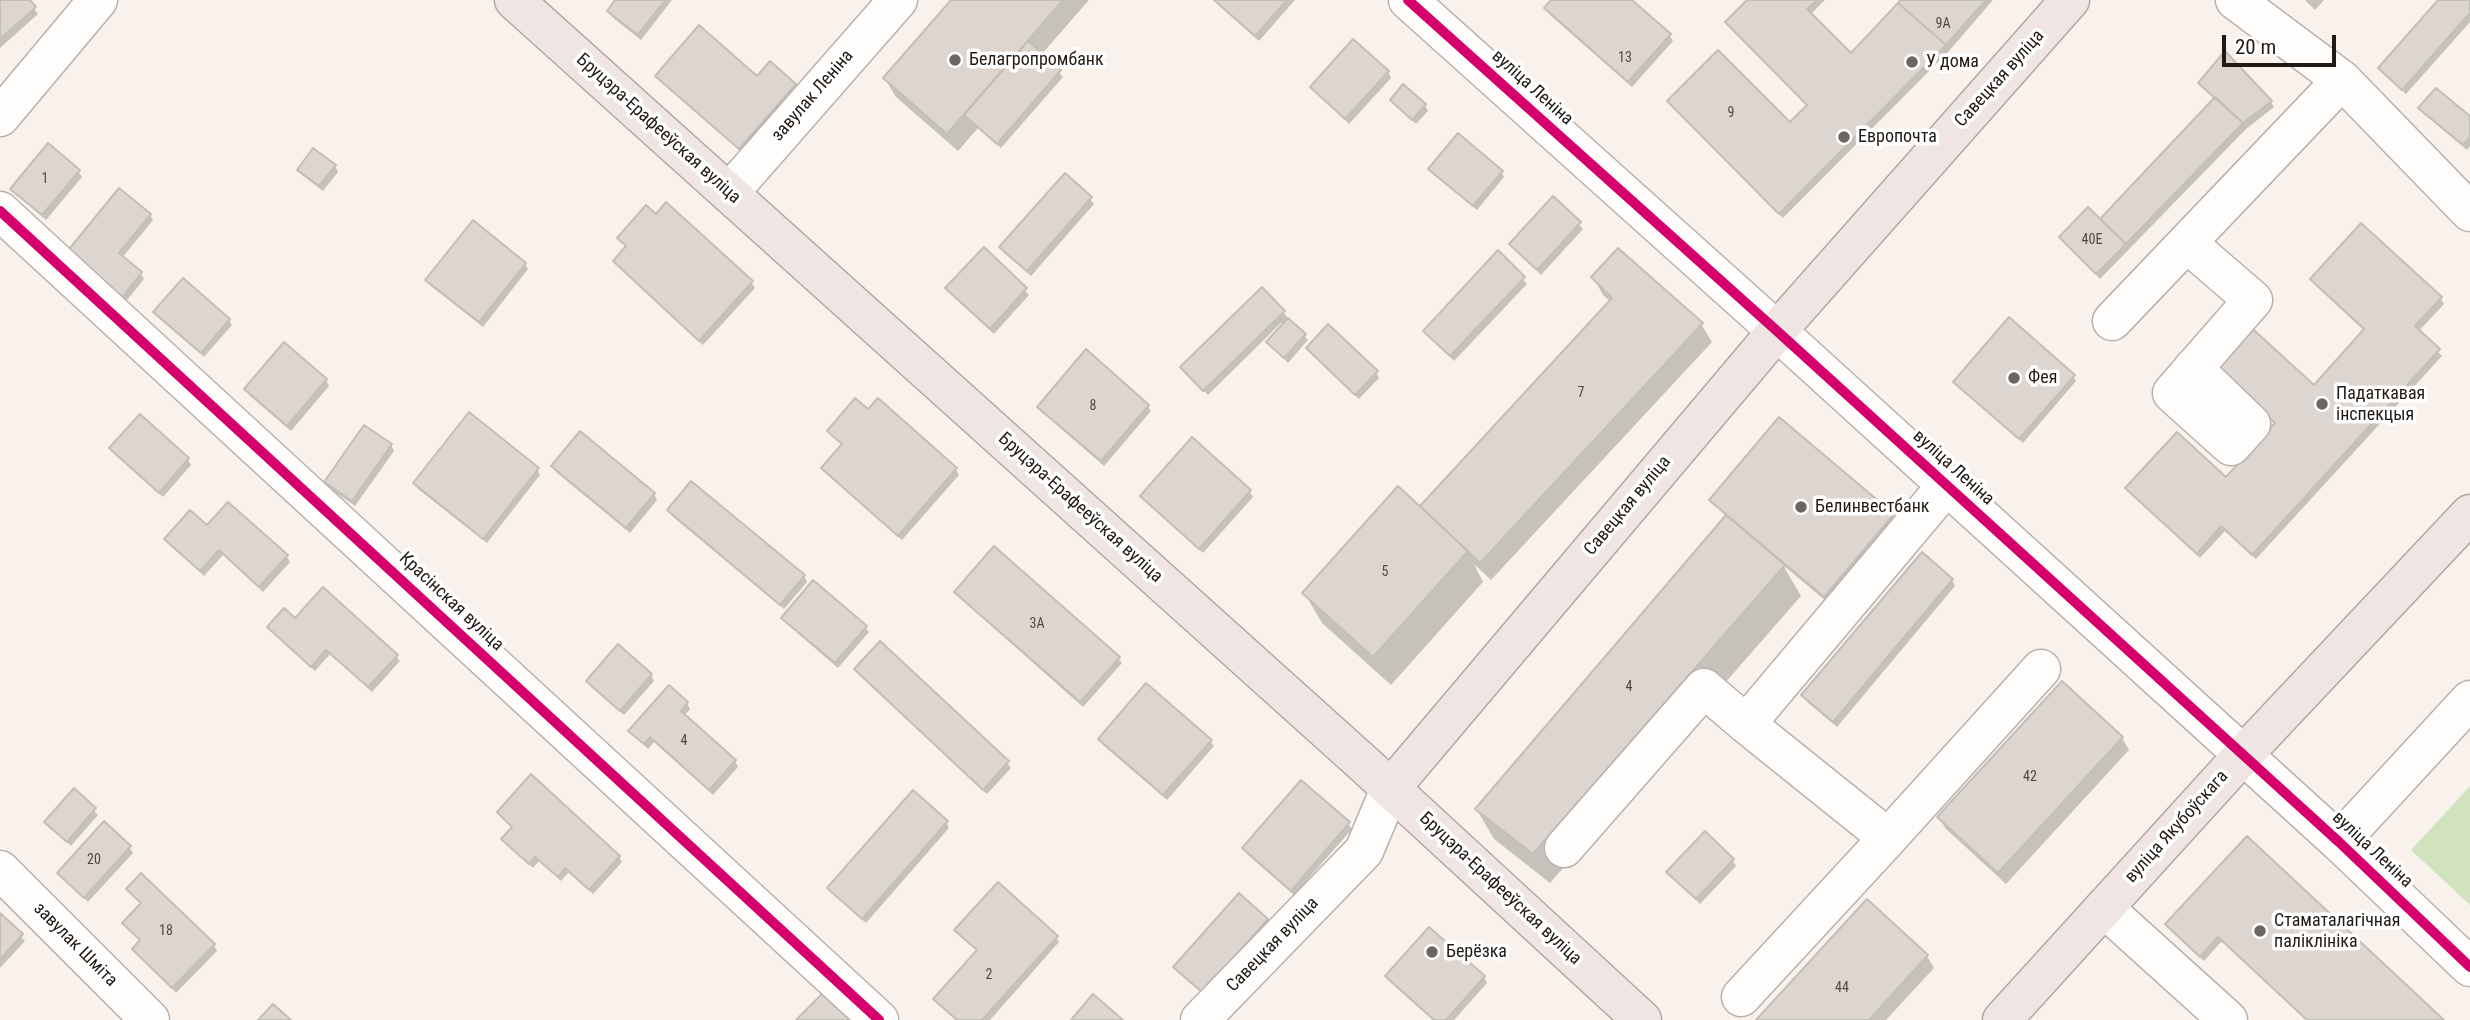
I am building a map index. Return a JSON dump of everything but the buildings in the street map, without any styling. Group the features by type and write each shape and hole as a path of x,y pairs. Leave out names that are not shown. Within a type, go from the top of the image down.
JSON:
{"main road":[{"name":"Бруцэра-Ерафееўская вуліца","path":"514,0 1390,789 1642,1020"},
{"name":"Савецкая вуліца","path":"1390,789 1777,331 2070,0"},
{"name":"вуліца Якубоўскага","path":"2001,1020 2243,755 2470,514"}],"street":[{"path":"0,117 98,0"},
{"name":"завулак Леніна","path":"729,193 898,0"},
{"name":"вуліца Леніна","path":"1408,0 1947,485 2339,842 2470,967"},
{"path":"2235,0 2342,80 2470,212"},
{"path":"2112,321 2342,80"},
{"name":"Красінская вуліца","path":"0,211 879,1020"},
{"path":"2188,244 2253,300 2193,368"},
{"path":"1746,724 1947,485"},
{"path":"1741,997 2042,669"},
{"path":"1564,848 1704,688 1888,838"},
{"path":"2339,842 2470,700"},
{"name":"Савецкая вуліца","path":"1200,1020 1364,851 1390,789"},
{"name":"завулак Шміта","path":"0,870 150,1020"},
{"path":"2104,908 2228,1020"}],"green space":[{"path":"2470,786 2470,905 2411,850"}],"cycle path":[{"path":"1408,0 2339,842 2470,967"},
{"path":"0,211 879,1020"}],"place":[{"name":"Белагропромбанк","path":"955,60"},
{"name":"У дома","path":"1912,62"},
{"name":"Европочта","path":"1844,137"},
{"name":"Фея","path":"2014,378"},
{"name":"Падаткавая інспекцыя","path":"2322,404"},
{"name":"Белинвестбанк","path":"1801,507"},
{"name":"Стаматалагічная паліклініка","path":"2260,931"},
{"name":"Берёзка","path":"1432,952"}]}
